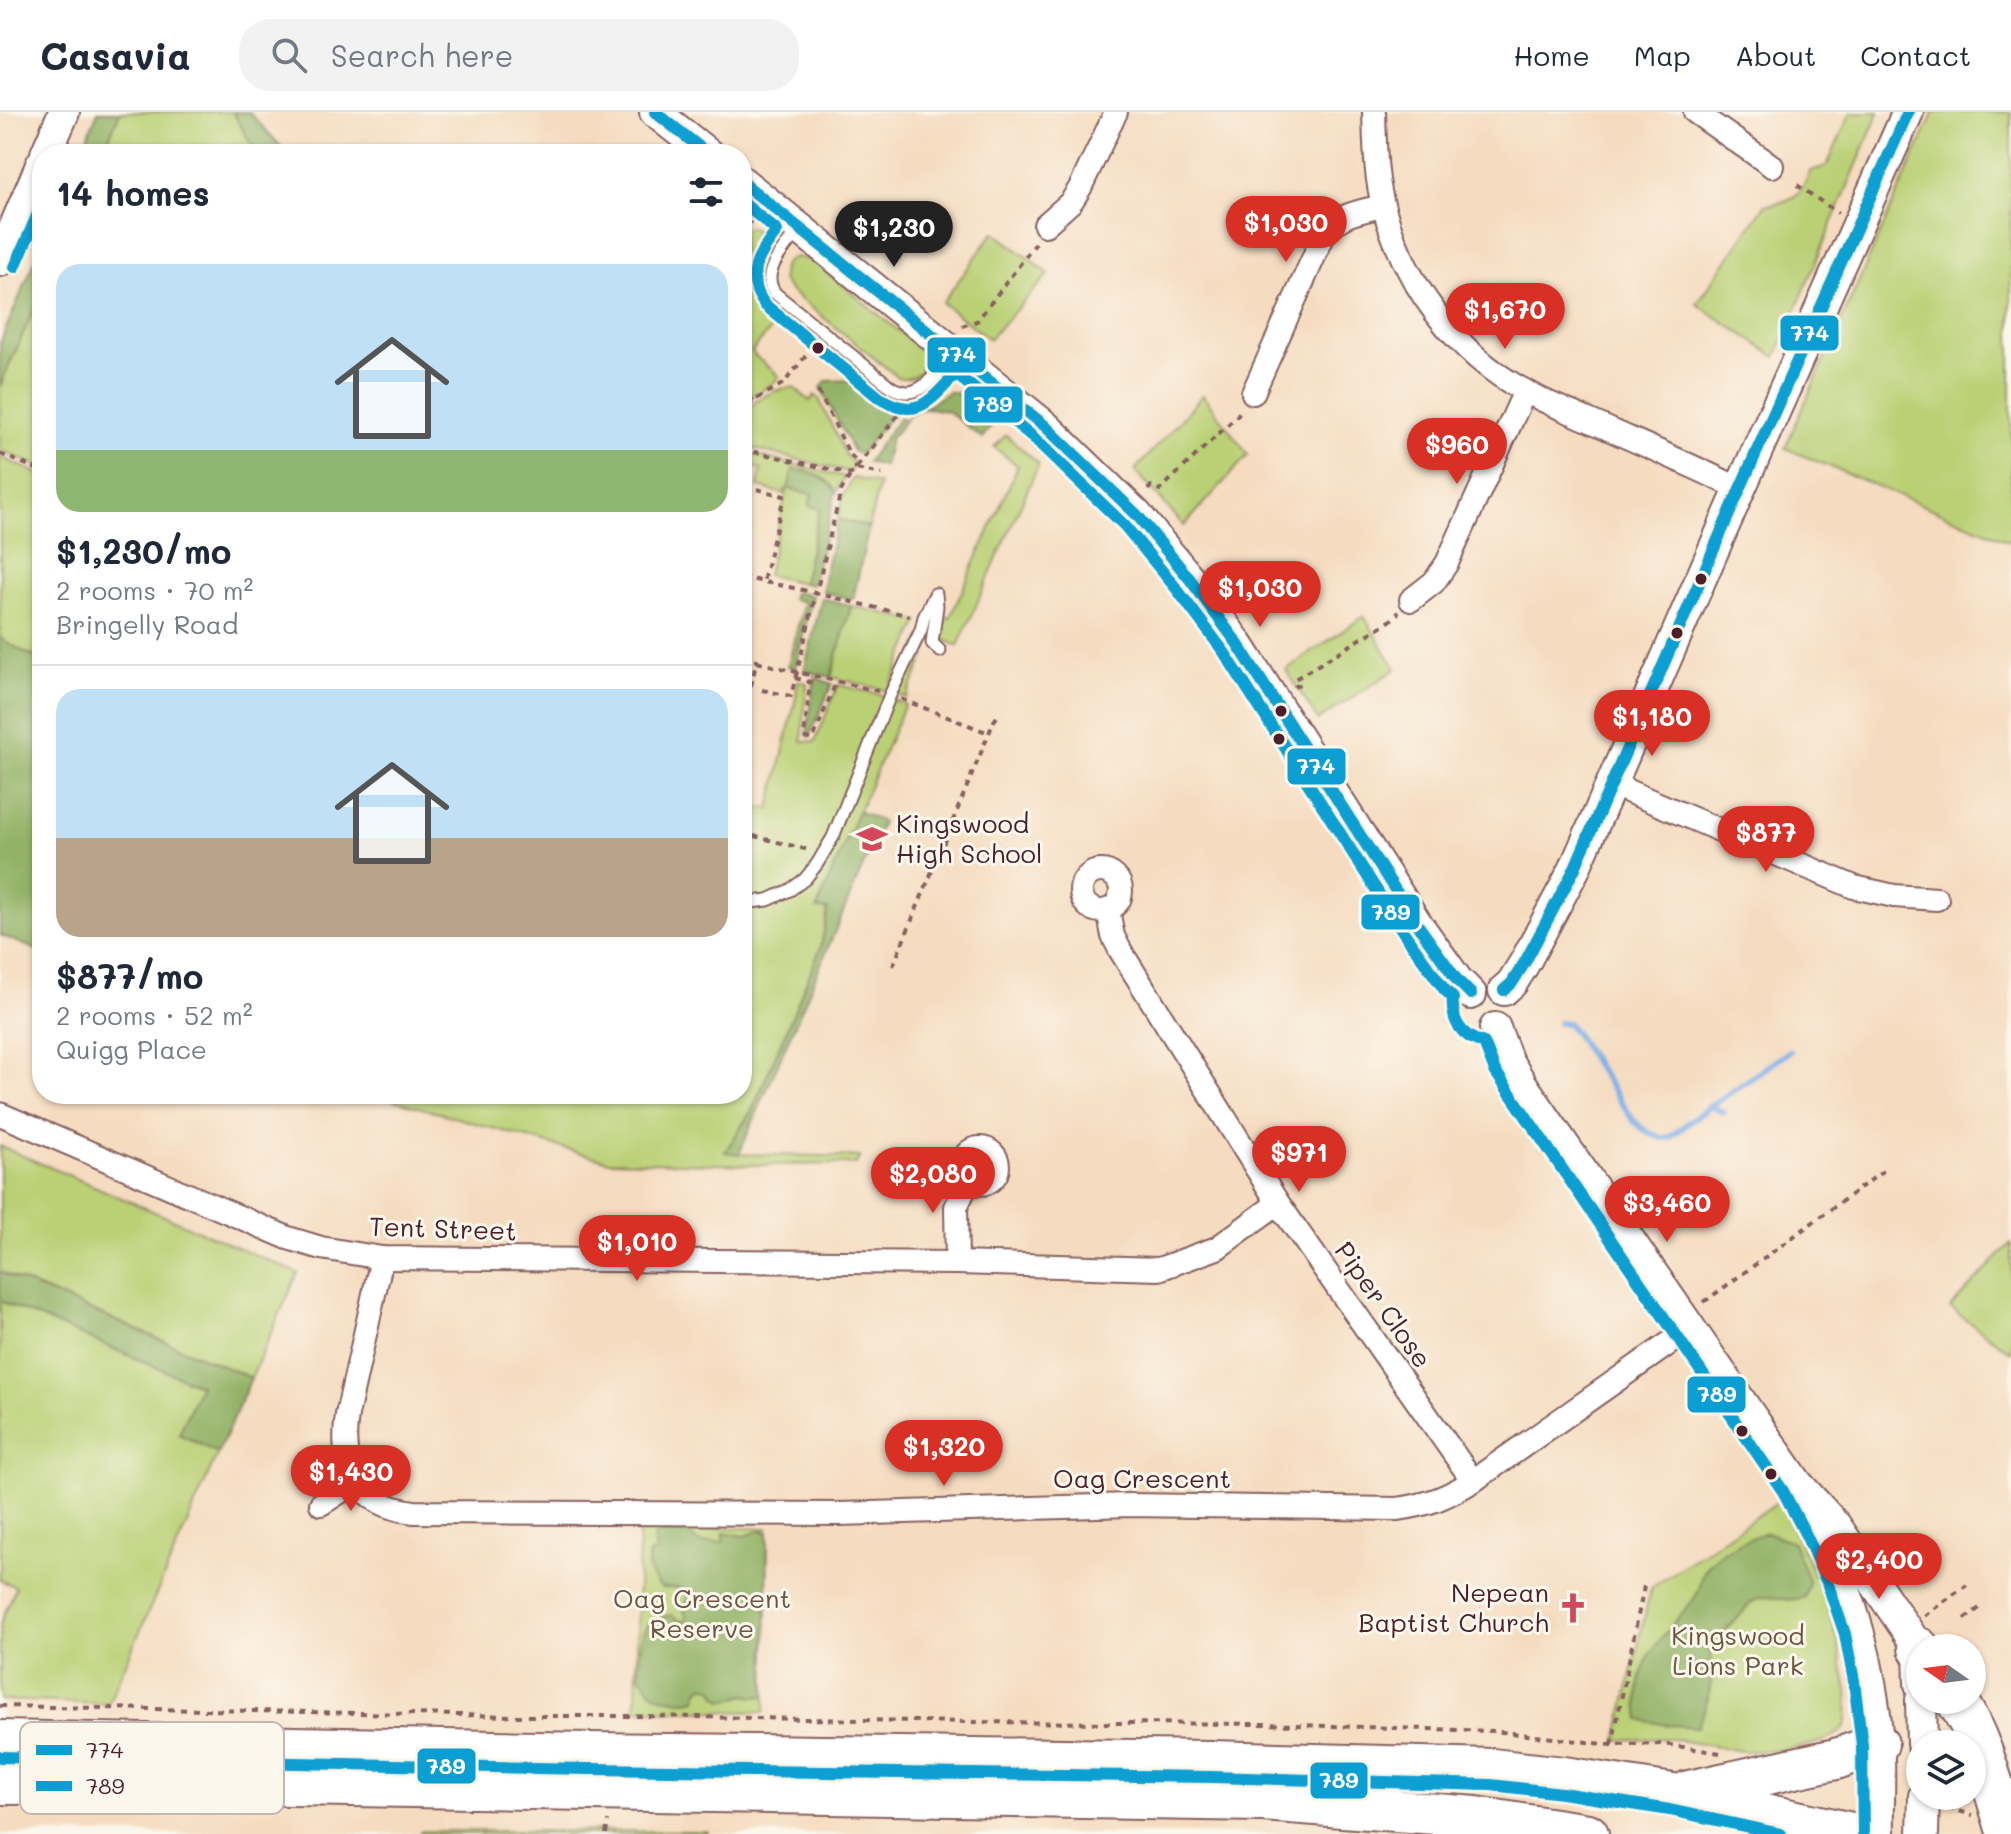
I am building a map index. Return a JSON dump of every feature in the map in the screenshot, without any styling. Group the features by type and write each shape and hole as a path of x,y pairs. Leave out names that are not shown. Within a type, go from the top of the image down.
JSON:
{"highway":[{"path":"1965,1714 1975,1734 1993,1825"},
{"path":"0,1741 20,1741"},
{"path":"1673,1794 1836,1759 1878,1744"},
{"path":"284,1747 1212,1761 1492,1769 1673,1794 1856,1834"},
{"path":"0,1784 20,1784"},
{"path":"284,1785 1263,1801 1476,1817 1588,1834"}],"main road":[{"path":"50,144 64,112"},
{"path":"655,112 695,144"},
{"path":"1504,990 1525,962 1567,884 1908,112"},
{"path":"0,261 32,186"},
{"path":"752,190 800,228 959,339 1137,515 1237,643 1417,924 1457,980 1471,994"},
{"path":"1491,984 1504,990 1511,1004 1502,1024 1495,1028 1480,1026 1469,1016 1467,1008 1471,994 1483,985 1491,984"},
{"path":"1495,1028 1514,1073 1698,1315 1797,1483 1842,1576 1860,1630 1870,1678 1878,1744 1879,1834"},
{"path":"1797,1483 1836,1526 1909,1634"},
{"path":"1923,1834 1933,1810"}],"street":[{"path":"1045,225 1071,202 1080,188 1116,112"},
{"path":"1374,112 1383,206 1406,265 1443,322 1472,353 1487,367 1525,391 1740,489"},
{"path":"1695,112 1772,166"},
{"path":"1253,393 1329,227 1351,213 1383,206"},
{"path":"1411,600 1434,582 1447,563 1525,391"},
{"path":"1611,784 1854,887 1894,896 1937,899"},
{"name":"Piper Close","path":"1108,910 1113,936 1120,950 1278,1203 1473,1481"},
{"name":"Tent Street","path":"0,1114 297,1241 382,1258 957,1263 1159,1269 1217,1248 1278,1203"},
{"path":"957,1263 956,1207 969,1180"},
{"path":"321,1504 356,1482 348,1466 344,1434 382,1258"},
{"name":"Oag Crescent","path":"356,1482 376,1500 394,1509 414,1512 839,1514 1130,1505 1397,1509 1422,1506 1449,1496 1473,1481 1698,1315"}],"lane":[{"path":"800,228 771,268 769,281 772,289 891,387 903,393 918,390 959,339"},
{"path":"752,902 768,900 790,890 805,879 823,855 935,594 937,606 932,643 940,651"}],"path":[{"path":"1797,185 1839,214"},
{"path":"959,339 977,321 1033,249 1045,225"},
{"path":"753,401 784,383 816,343"},
{"path":"818,391 855,460 856,469"},
{"path":"1148,490 1151,486 1160,490 1237,416 1253,393"},
{"path":"762,690 791,696 841,491 902,407"},
{"path":"752,451 851,474"},
{"path":"0,454 32,467"},
{"path":"856,469 882,474"},
{"path":"757,489 784,496 763,582"},
{"path":"752,579 924,619"},
{"path":"1291,688 1298,685 1295,679 1390,621 1411,600"},
{"path":"752,680 757,660 810,682 804,738 813,739 836,681"},
{"path":"893,966 999,714"},
{"path":"752,836 823,855"},
{"path":"1698,1315 1886,1169"},
{"path":"1932,1634 1967,1585"},
{"path":"1612,1745 1644,1586"},
{"path":"1965,1619 1982,1606"},
{"path":"0,1706 497,1716 1263,1724 1494,1731 1612,1745 1664,1744 1720,1753"},
{"path":"1956,1810 1993,1825"}],"green space":[{"path":"98,112 120,112 106,144 84,144"},
{"path":"120,112 233,112 251,144 106,144"},
{"path":"233,112 249,112 279,144 251,144"},
{"path":"1851,112 1879,112 1776,357 1697,304 1765,205 1794,197 1803,187 1810,171 1827,166"},
{"path":"1934,112 2011,112 2011,542 1785,448"},
{"path":"752,229 761,236 752,278"},
{"path":"994,232 1049,274 989,339 942,303"},
{"path":"797,257 813,261 917,346 923,359 922,369 913,376 899,378 788,289 782,280 783,266"},
{"path":"32,268 32,314 0,386 0,343"},
{"path":"752,286 755,295 774,315 772,328 752,351"},
{"path":"32,314 32,464 0,450 0,386"},
{"path":"752,351 779,376 774,383 753,396"},
{"path":"854,380 894,412 858,454 853,451 821,388 826,381"},
{"path":"793,387 810,401 815,395 819,399 846,456 855,464 849,472 752,448 752,406 778,390"},
{"path":"948,392 955,392 993,424 982,438 947,411 929,408 912,412 890,439 884,466 867,462 900,417 905,420 911,412"},
{"path":"1203,395 1248,455 1184,526 1135,470"},
{"path":"1006,435 1039,464 958,646 940,638 940,616 950,618 1018,466 994,447"},
{"path":"752,454 845,477 836,492 822,478 793,469 820,509 803,583 767,575 787,490 784,494 758,487 761,469 752,467"},
{"path":"0,457 32,471 32,656 0,638"},
{"path":"793,469 822,478 836,492 812,585 803,583 820,509 809,506 812,494 788,489"},
{"path":"853,478 879,484 869,527 838,519 844,494"},
{"path":"838,519 869,527 853,599 823,592"},
{"path":"794,592 812,596 795,669 788,666 804,602 792,599"},
{"path":"822,598 851,606 831,677 804,671"},
{"path":"851,606 919,621 888,691 831,677"},
{"path":"1364,616 1396,669 1318,720 1286,670"},
{"path":"928,624 925,656 906,698 895,694"},
{"path":"0,638 32,656 32,948 0,935"},
{"path":"815,677 832,684 810,736 807,735"},
{"path":"798,681 807,683 802,741 815,742 838,685 905,704 817,908 828,909 821,947 752,1110 726,1151 739,1154 860,1157 856,1164 609,1161 408,1104 752,1104 752,806 770,809"},
{"path":"858,811 882,822 739,1154 725,1152 752,1110 821,947 828,910 817,909"},
{"path":"0,1146 298,1273 251,1378 0,1272"},
{"path":"2011,1243 2011,1352 1950,1308"},
{"path":"0,1272 251,1378 218,1453 179,1434 200,1385 0,1301"},
{"path":"0,1301 201,1386 179,1434 218,1453 108,1704 0,1700 0,1624 16,1587 0,1580"},
{"name":"Kingswood Lions Park","path":"1779,1501 1821,1585 1837,1638 1848,1696 1847,1722 1842,1731 1824,1741 1772,1751 1742,1751 1667,1738 1617,1740 1651,1588"},
{"name":"Oag Crescent Reserve","path":"639,1528 768,1528 765,1712 636,1710"},
{"name":"Oag Crescent Reserve","path":"762,1530 768,1533 765,1696 746,1695 724,1701 714,1689 704,1685 696,1699 686,1701 655,1694 639,1676 642,1637 645,1629 659,1618 671,1615 683,1622 686,1617 683,1606 688,1600 687,1590 662,1588 652,1577 648,1559 649,1554 656,1552 655,1535 660,1532 680,1533 700,1543 723,1542 724,1533 745,1536"},
{"path":"1766,1532 1793,1542 1809,1583 1805,1597 1757,1599 1718,1637 1711,1651 1712,1675 1708,1698 1697,1727 1640,1720 1638,1702 1642,1672 1663,1635 1695,1598 1704,1572 1715,1558 1731,1547"},
{"path":"420,1831 707,1831 707,1834 420,1834"}],"waterway":[{"path":"1559,1023 1568,1023 1633,1120 1662,1138 1670,1137 1790,1051"},
{"path":"1710,1106 1723,1112"}],"transit line":[{"name":"774","path":"655,112 695,144"},
{"name":"774","path":"1504,990 1525,962 1574,870 1908,112"},
{"name":"774","path":"752,190 1045,426 1137,515 1237,643 1417,924 1457,980 1471,994"},
{"name":"789","path":"752,210 777,231 756,266 755,285 765,305 881,399 894,405 905,408 923,404 956,374 1034,438 1125,526 1224,652 1404,933 1453,998 1459,1027 1469,1037 1484,1043 1495,1071 1783,1491 1827,1582 1845,1634 1862,1745 1863,1834"},
{"name":"789","path":"15,267 32,227"},
{"name":"789","path":"0,1757 20,1757"},
{"name":"789","path":"284,1763 1212,1777 1491,1785 1670,1810 1781,1834"}],"place":[{"name":"Kingswood High School","path":"872,839"},
{"name":"Nepean Baptist Church","path":"1573,1608"}]}
